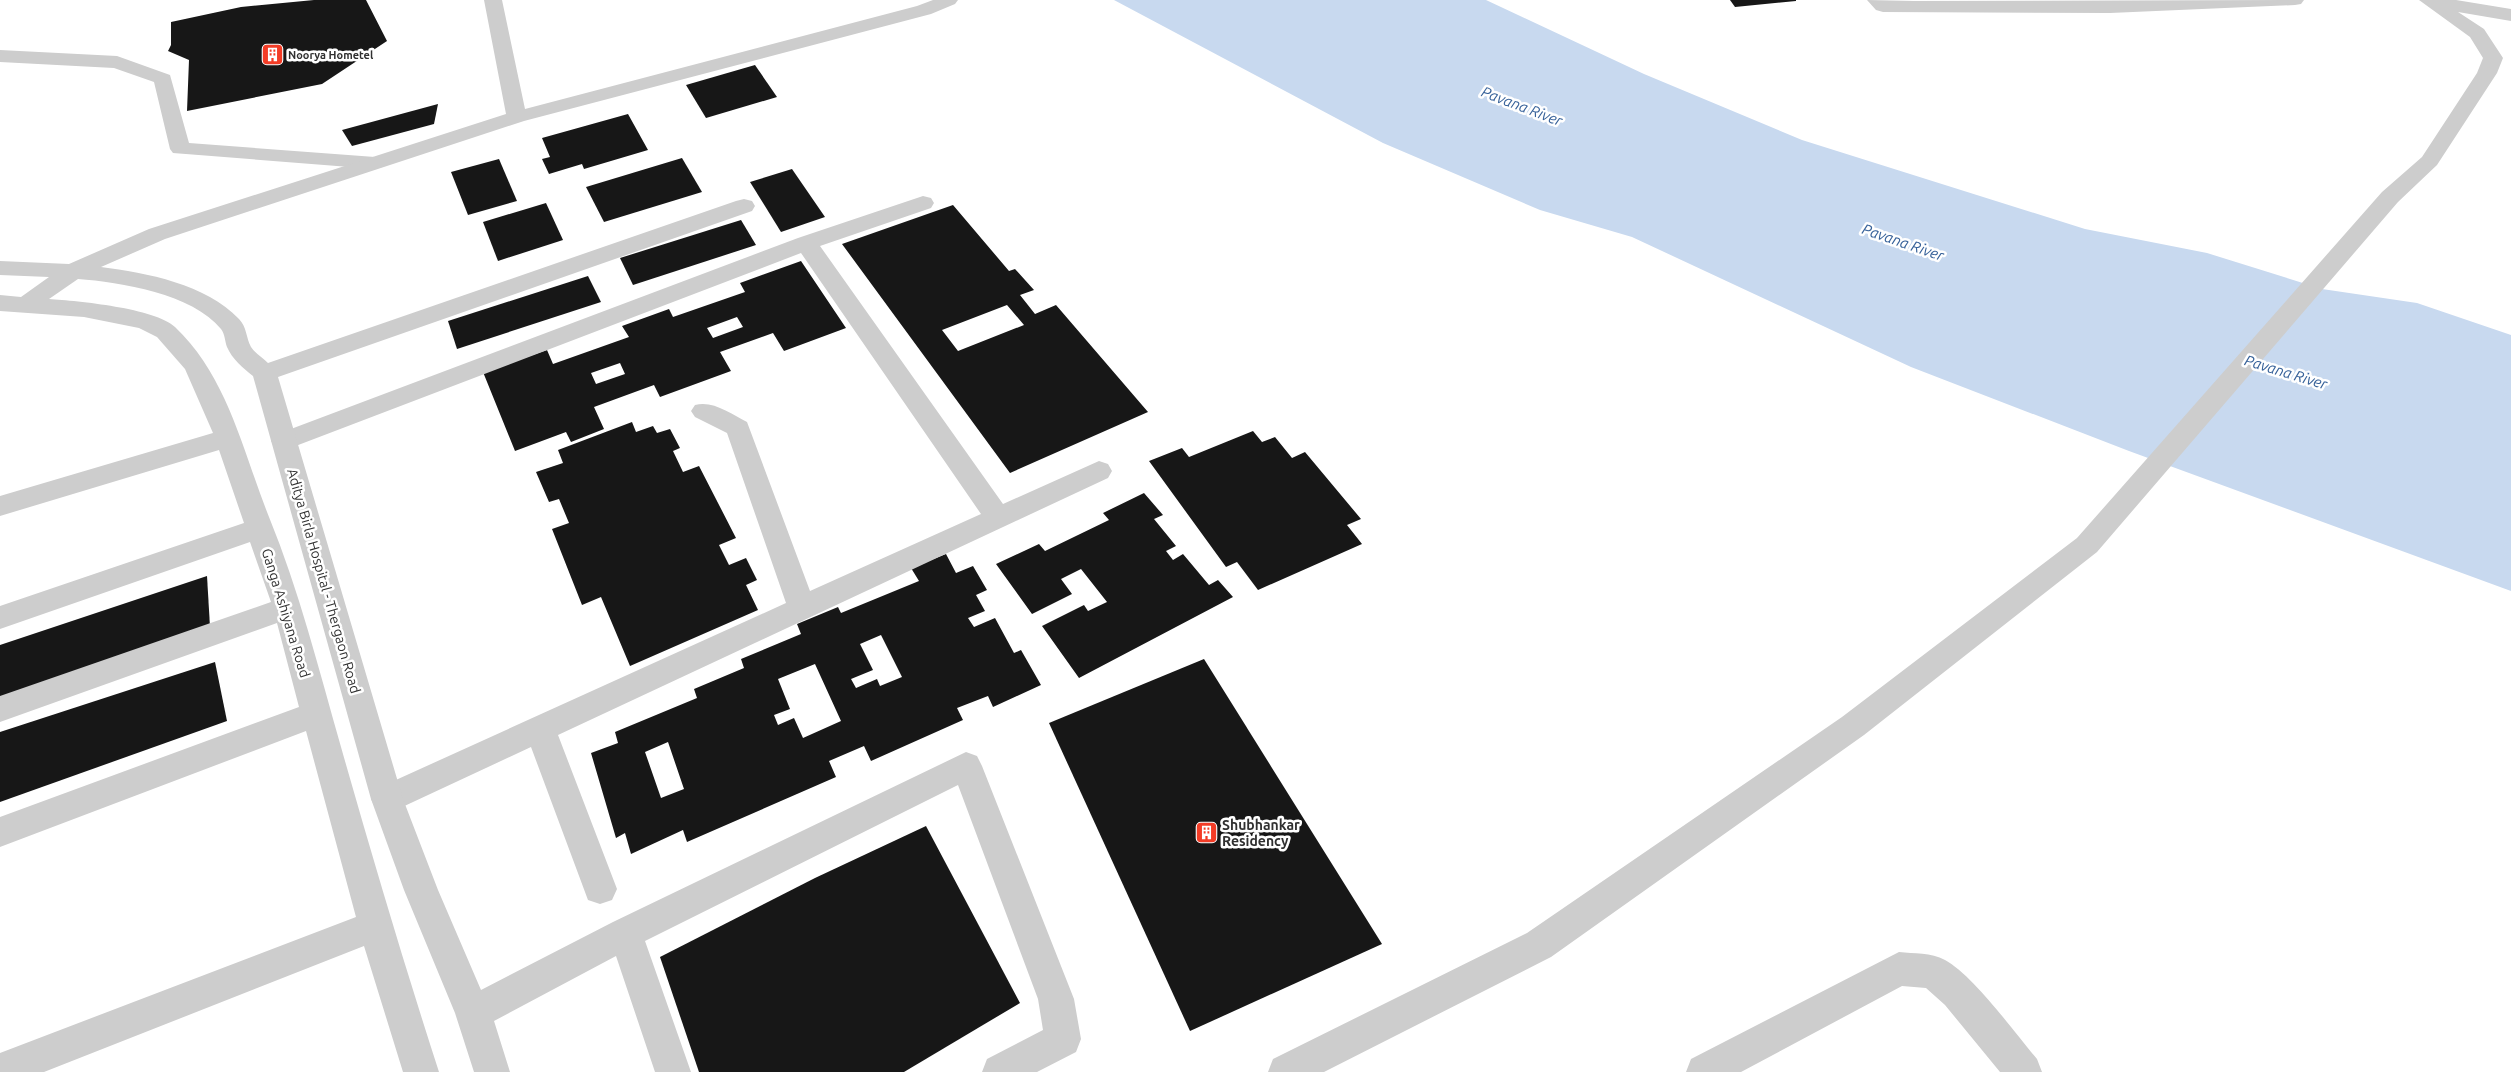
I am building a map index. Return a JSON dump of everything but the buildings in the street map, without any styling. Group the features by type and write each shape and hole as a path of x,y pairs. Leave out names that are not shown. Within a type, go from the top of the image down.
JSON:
{"street":[{"path":"493,0 517,117"},
{"path":"12,304 75,270 157,234 375,163 517,117 924,10 949,0"},
{"path":"1876,0 1884,6 1914,8 2110,6 2295,0"},
{"path":"1286,1072 1539,945 1853,726 2087,545 2390,197 2430,161 2487,73 2493,58 2477,33 2428,0"},
{"path":"2437,0 2472,10 2511,15"},
{"path":"0,56 117,62 163,79 180,149 375,163"},
{"path":"284,442 806,242 922,204"},
{"path":"264,373 744,206"},
{"path":"806,242 998,517"},
{"name":"Aditya Birla Hospital - Thergaon Road","path":"0,268 75,270 145,281 173,290 208,308 231,325 240,349 264,373 387,799 421,890 473,1013 492,1072"},
{"name":"Ganga Ashiyana Road","path":"12,304 84,309 145,322 165,331 196,366 228,438 261,528 287,608 375,926 421,1072"},
{"path":"704,411 738,428 802,608"},
{"path":"0,506 228,438"},
{"path":"387,799 1099,471"},
{"path":"0,618 261,528"},
{"path":"0,709 287,608"},
{"path":"0,832 316,714"},
{"path":"540,729 600,889"},
{"path":"473,1013 625,933 966,766 1056,998 1063,1038 1000,1072"},
{"path":"0,1071 375,926"},
{"path":"625,933 674,1072"},
{"path":"1704,1072 1899,969 1933,972 1958,993 2024,1072"}],"water":[{"name":"Pavana River","path":"1114,0 1486,0 1644,74 1802,140 2085,229 2207,253 2322,289 2417,303 2511,335 2511,591 2129,451 1911,367 1632,237 1540,210 1383,143"}],"place":[{"name":"Noorya Hometel","path":"272,55"},
{"name":"Shubhankar Residency","path":"1206,833"}]}
